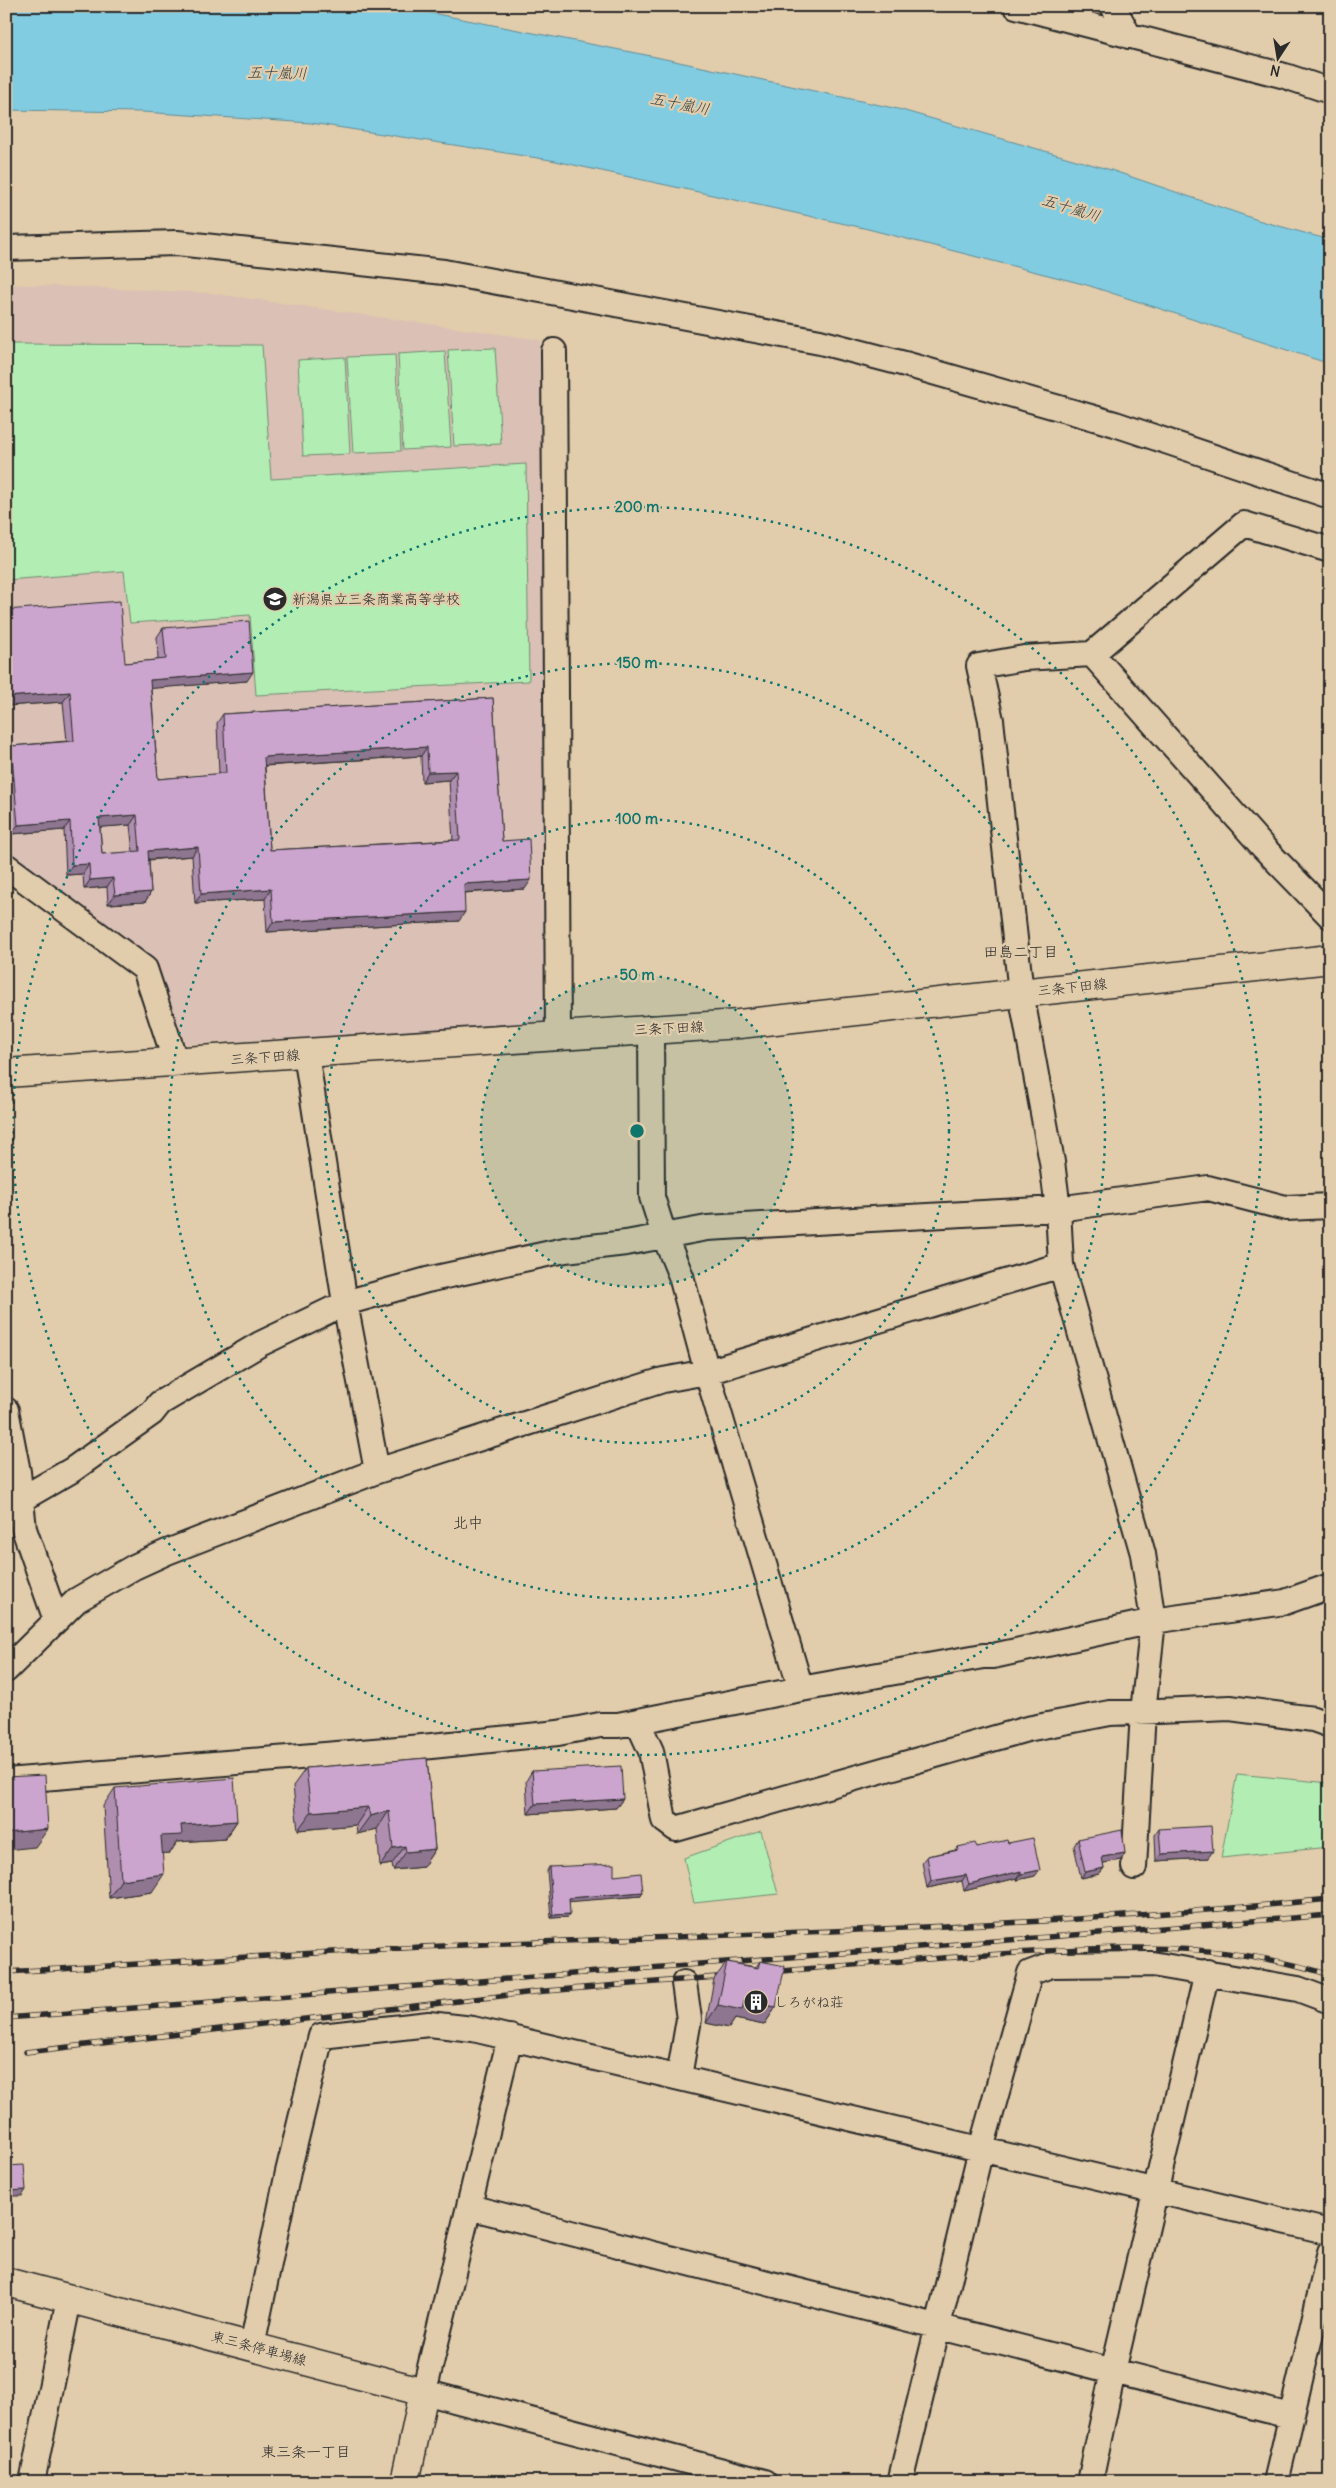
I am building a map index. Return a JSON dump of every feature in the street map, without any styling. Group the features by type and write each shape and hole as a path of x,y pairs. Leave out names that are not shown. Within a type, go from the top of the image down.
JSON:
{"main road":[{"name":"三条下田線","path":"6,1073 306,1054 652,1028 739,1024 1330,959"},
{"name":"東三条停車場線","path":"6,2282 424,2392"},
{"path":"405,2482 424,2392"}],"street":[{"path":"1016,6 1285,76 1330,91"},
{"path":"1113,6 1129,36"},
{"path":"6,248 177,243 444,272 820,342 905,364 1115,424 1330,496"},
{"path":"554,352 558,1035"},
{"path":"1134,1867 1143,1712 1153,1621 1143,1554 1060,1265 1058,1209 1052,1162 1021,993 992,720 979,666 1024,658 1092,654 1244,524 1330,550"},
{"path":"1092,654 1264,848 1330,916"},
{"path":"6,866 145,969 176,1063"},
{"path":"652,1028 652,1197 664,1235 681,1276 707,1372 801,1689"},
{"path":"306,1054 345,1303 377,1471"},
{"path":"13,1504 72,1470 152,1413 160,1403 260,1344 345,1303 427,1280 565,1250 626,1243 707,1228 1058,1209 1208,1188 1286,1208 1330,1206"},
{"path":"6,1670 76,1600 134,1567 166,1552 377,1471 654,1383 707,1372 773,1350 1060,1265"},
{"path":"6,1410 18,1472 13,1504 56,1620"},
{"path":"6,1781 422,1747 630,1723 801,1689 983,1656 993,1656 1153,1621 1285,1602 1330,1586"},
{"path":"630,1723 640,1727 651,1751 664,1820 676,1829 1027,1728 1110,1713 1230,1708 1313,1719 1330,1725"},
{"path":"900,2482 982,2149 1030,1973 1051,1966 1152,1964 1298,1989 1330,2001"},
{"path":"1090,2482 1113,2371 1157,2191 1207,1972"},
{"path":"679,2077 689,2019 684,1983"},
{"path":"252,2346 288,2172 321,2036 429,2024 473,2029 510,2037 1330,2232"},
{"path":"510,2037 424,2392 765,2482"},
{"path":"469,2207 1290,2416"},
{"path":"1276,2482 1330,2252"},
{"path":"32,2482 69,2299"}],"shaded area":[{"name":"新潟県立三条商業高等学校","path":"6,284 209,293 540,340 549,1024 186,1044 152,963 6,857"}],"green space":[{"path":"6,344 262,345 271,479 526,464 529,681 256,695 250,615 130,623 124,571 6,580"},
{"path":"495,348 501,444 454,446 448,350"},
{"path":"445,351 451,447 403,450 398,354"},
{"path":"395,355 401,451 353,453 347,357"},
{"path":"345,357 350,454 303,456 298,360"},
{"path":"1237,1774 1330,1783 1330,1847 1221,1858"},
{"path":"761,1831 778,1894 694,1903 684,1858"}],"water":[{"name":"五十嵐川","path":"6,6 386,6 411,9 651,56 898,109 1111,170 1261,221 1330,240 1330,364 1087,285 864,228 551,160 311,123 142,112 6,110"}],"building":[{"path":"120,601 125,663 166,659 163,628 249,621 253,672 150,680 158,779 226,773 223,714 493,698 502,841 529,839 531,880 464,884 465,912 273,922 271,889 201,894 198,847 148,851 151,892 115,895 113,878 90,880 89,864 72,865 70,821 18,825 11,746 74,741 70,692 6,697 6,610","holes":["427,747 428,772 456,771 460,840 270,850 264,757","137,815 140,851 102,854 99,818"]},
{"path":"427,1758 435,1849 406,1852 405,1846 393,1848 389,1811 370,1816 368,1807 311,1812 306,1768"},
{"path":"621,1766 623,1799 535,1804 532,1771"},
{"path":"45,1775 48,1829 6,1833 6,1777"},
{"path":"234,1778 237,1821 181,1825 182,1835 161,1836 164,1874 121,1880 115,1788"},
{"path":"1211,1826 1213,1851 1161,1854 1159,1829"},
{"path":"1122,1830 1125,1853 1102,1857 1104,1868 1085,1872 1078,1839"},
{"path":"1033,1838 1040,1870 1021,1874 1021,1871 969,1884 966,1875 931,1881 927,1856 959,1850 958,1847 975,1843 977,1847 1007,1840 1008,1843"},
{"path":"614,1864 614,1876 641,1873 643,1892 569,1898 570,1914 553,1915 549,1867"},
{"path":"760,1961 785,1966 776,2007 744,2001 742,2010 718,2005 727,1962 758,1968"},
{"path":"24,2165 26,2190 6,2191 6,2166"}],"railway":[{"path":"6,1972 485,1944 1014,1923 1225,1909 1330,1899"},
{"path":"6,2018 1330,1915"},
{"path":"771,1972 1042,1951 1167,1948 1249,1956 1290,1964 1330,1975"},
{"path":"26,2052 534,1992 729,1976"}],"place":[{"name":"新潟県立三条商業高等学校","path":"275,599"},
{"name":"しろがね荘","path":"756,2002"}],"district":[{"name":"田島二丁目","path":"1021,952"},
{"name":"北中","path":"468,1523"},
{"name":"東三条一丁目","path":"306,2452"}]}
